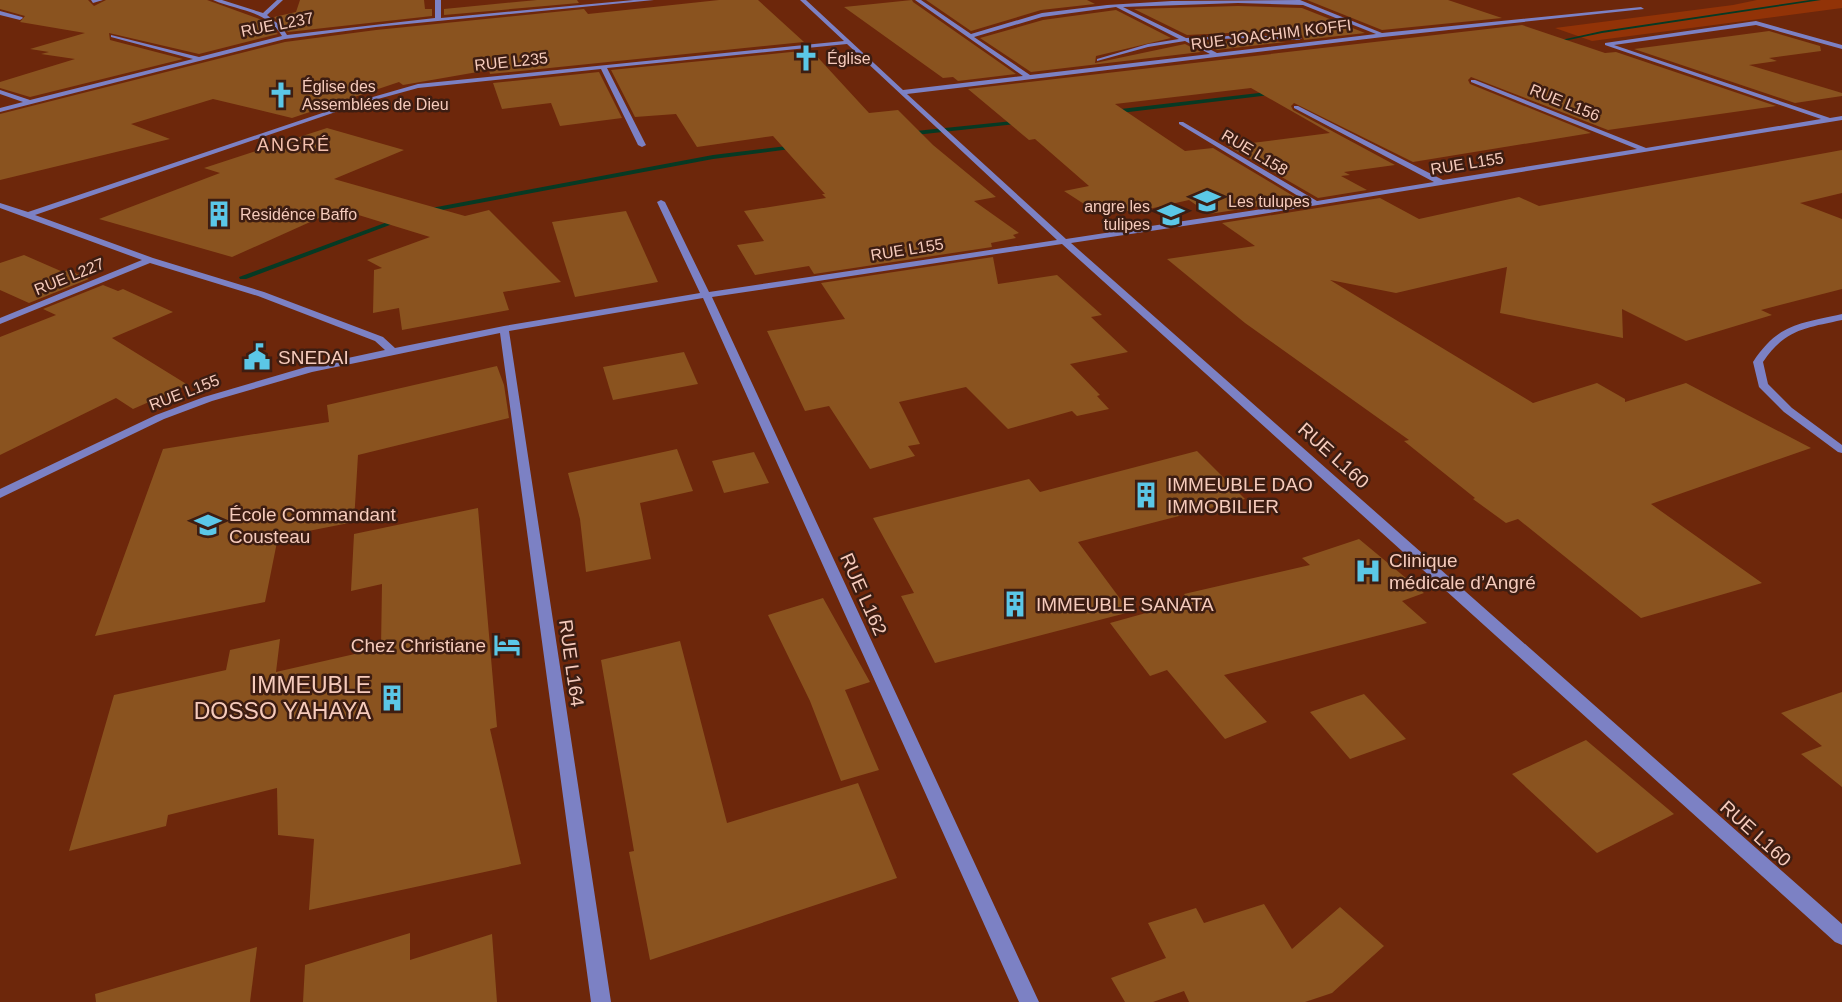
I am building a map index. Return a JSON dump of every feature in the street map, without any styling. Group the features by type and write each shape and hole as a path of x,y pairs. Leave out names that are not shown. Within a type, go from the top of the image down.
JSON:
{"street":[{"path":"218,0 264,15 281,28 285,37"},
{"path":"264,15 280,0"},
{"path":"438,0 438,19"},
{"name":"RUE L237","path":"0,110 285,37 595,2 651,0"},
{"name":"RUE L160","path":"803,0 904,92 930,121 1842,936"},
{"path":"918,0 1027,76"},
{"path":"1106,0 1215,55"},
{"path":"1295,0 1383,35"},
{"path":"970,36 1042,15 1116,5 1211,1 1303,3"},
{"name":"RUE JOACHIM KOFFI","path":"904,92 1383,35 1641,9"},
{"path":"0,13 20,18"},
{"path":"1842,47 1756,23 1607,44 1842,124"},
{"path":"1099,60 1131,48 1182,38 1242,35 1299,37"},
{"path":"113,36 198,58"},
{"name":"RUE L235","path":"27,215 397,91 451,81 849,42"},
{"path":"603,66 642,145"},
{"name":"RUE L156","path":"1473,81 1647,150"},
{"path":"0,92 29,102"},
{"path":"1296,107 1442,183"},
{"name":"RUE L155","path":"0,494 160,417 299,372 393,351 504,329 706,295 1315,204 1842,118"},
{"name":"RUE L158","path":"1181,123 1315,204"},
{"name":"RUE L162","path":"661,202 1029,1002"},
{"path":"0,205 150,260 338,323 379,339 393,351"},
{"name":"RUE L227","path":"0,321 150,260"},
{"path":"1842,317 1783,331 1768,345 1758,362 1763,385 1788,410 1842,450"},
{"name":"RUE L164","path":"504,329 601,1002"}],"shaded area":[{"path":"1757,0 1842,0 1842,8 1592,41 1555,28 1733,5"}],"building":[{"path":"0,0 88,0 94,6 106,0 207,0 262,20 278,34 199,54 109,33 110,40 183,59 30,97 0,88 0,82 75,59 41,54 49,52 30,49 85,33 20,22 25,16 0,9"},
{"path":"300,0 424,0 425,9 432,9 432,16 288,32 274,17 296,12"},
{"path":"537,0 577,0 579,3 444,15 444,9"},
{"path":"719,0 758,0 804,42 490,74 489,70 403,85 399,82 292,118 213,99 131,124 170,139 0,180 0,114 285,42 584,9 588,14"},
{"path":"912,0 1016,74 958,81 953,77 943,78 844,7"},
{"path":"926,0 1087,0 1095,4 1041,10 971,31"},
{"path":"1307,0 1448,0 1502,18 1382,30"},
{"path":"1238,6 1302,8 1365,33 1304,40 1302,35 1248,32 1187,35 1134,9"},
{"path":"1116,10 1171,38 1096,56 1095,63 1185,44 1201,52 1031,72 980,38 1043,20"},
{"path":"1522,25 1605,53 1616,52 1776,106 1608,130 1471,77 1468,80 1470,84 1591,133 1413,162 1294,103 1291,106 1293,110 1395,165 1344,172 1350,175 1341,176 1367,190 1318,198 1228,146 1330,133 1251,88 1115,104 1185,151 1213,148 1300,200 1209,214 1189,200 1131,213 1122,208 1098,213 1064,191 1089,186 1035,139 1029,140 968,89"},
{"path":"1769,31 1820,46 1821,51 1769,58 1777,61 1749,65 1842,93 1842,96 1795,103 1634,49"},
{"path":"1202,42 1286,42 1217,50"},
{"path":"811,50 869,113 898,110 933,145 996,197 974,201 1019,233 1013,235 1016,238 991,243 992,247 814,274 809,266 755,275 737,245 764,241 744,211 826,198 822,194 825,194 773,136 697,147 676,114 635,117 611,70"},
{"path":"599,72 622,118 560,126 551,103 502,109 493,83"},
{"path":"327,128 404,150 334,179 465,216 489,210 561,282 503,292 509,310 402,330 399,308 373,313 374,270 382,268 367,260 430,237 339,209 232,257 99,219 220,173 204,168"},
{"path":"1842,150 1842,193 1800,203 1842,219 1842,289 1761,310 1772,315 1686,341 1622,309 1623,338 1500,313 1507,267 1396,293 1330,280 1533,403 1597,383 1625,399 1625,402 1686,383 1811,448 1651,504 1762,583 1641,618 1518,519 1506,523 1473,499 1475,498 1404,441 1409,440 1245,323 1167,259 1255,246 1222,223 1380,198 1419,219 1519,197 1539,206"},
{"path":"626,211 658,282 575,297 552,222"},
{"path":"24,255 63,272 68,270 89,279 29,303 0,290 0,263"},
{"path":"993,257 998,284 1057,275 1102,315 1091,317 1128,352 1070,364 1100,395 1097,396 1109,409 1077,416 1072,411 1008,429 966,387 899,402 920,444 908,446 915,456 870,469 829,406 805,411 767,331 845,319 821,283"},
{"path":"103,285 118,291 123,289 173,312 112,338 188,385 133,409 116,398 0,455 0,337 56,315 43,309"},
{"path":"684,352 698,384 613,400 603,367"},
{"name":"École Commandant Cousteau","path":"497,366 504,385 509,418 358,455 354,522 278,537 265,602 95,636 163,449 329,422 327,405"},
{"path":"677,449 693,491 640,503 651,559 586,572 580,519 568,473"},
{"path":"1197,451 1245,499 1078,542 1130,612 935,663 901,596 914,593 873,518 1029,479 1040,492"},
{"path":"754,452 769,483 724,493 712,461"},
{"path":"478,508 497,727 490,729 521,864 309,910 314,839 278,835 277,788 168,815 166,826 69,851 114,695 226,670 230,650 280,639 276,672 381,648 382,584 351,591 354,534"},
{"path":"1359,539 1424,593 1402,601 1427,623 1224,675 1267,722 1225,739 1167,670 1150,676 1110,623 1189,601 1184,594 1310,565 1302,558"},
{"path":"823,598 870,682 845,690 879,770 841,781 810,701 768,615"},
{"path":"680,641 727,823 858,783 897,878 650,960 629,852 634,851 601,660"},
{"path":"1842,692 1842,787 1801,754 1822,746 1781,713"},
{"path":"1364,694 1406,739 1350,759 1310,712"},
{"path":"1586,740 1674,814 1597,853 1512,774"},
{"path":"1264,904 1292,949 1340,907 1384,946 1332,993 1305,1002 1189,1002 1184,991 1153,1002 1125,1002 1111,978 1166,958 1148,923 1196,908 1204,923"},
{"path":"410,933 410,960 492,934 497,1002 303,1002 305,965"},
{"path":"257,947 250,1002 96,1002 95,994"}],"waterway":[{"path":"1554,42 1602,32 1819,0"},
{"path":"1112,112 1276,93"},
{"path":"906,134 1022,122"},
{"path":"426,211 713,157 796,147"},
{"path":"243,277 401,219"}],"place":[{"name":"Église","path":"806,58"},
{"name":"Église des Assemblées de Dieu","path":"281,95"},
{"name":"Les tulupes","path":"1207,201"},
{"name":"Residénce Baffo","path":"219,214"},
{"name":"angre les tulipes","path":"1171,215"},
{"name":"SNEDAI","path":"257,357"},
{"name":"IMMEUBLE DAO IMMOBILIER","path":"1146,495"},
{"name":"École Commandant Cousteau","path":"208,525"},
{"name":"Clinique médicale d’Angré","path":"1368,571"},
{"name":"IMMEUBLE SANATA","path":"1015,604"},
{"name":"Chez Christiane","path":"507,645"},
{"name":"IMMEUBLE DOSSO YAHAYA","path":"392,698"}],"district":[{"name":"ANGRÉ","path":"294,145"}]}
